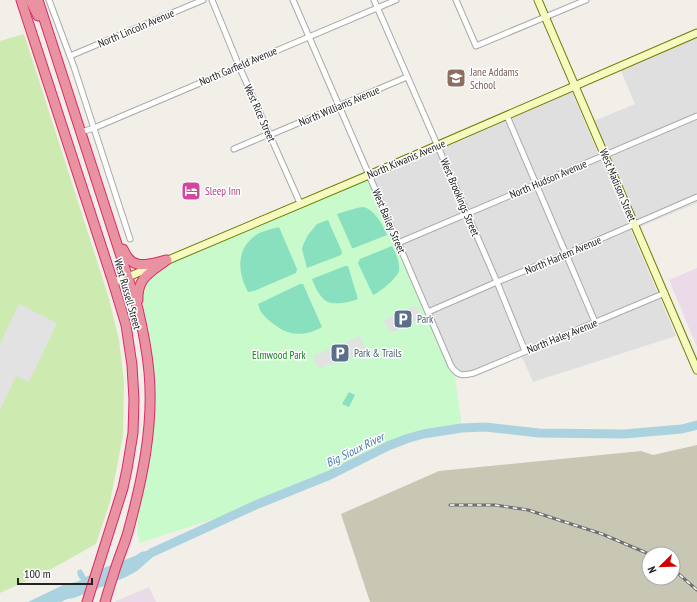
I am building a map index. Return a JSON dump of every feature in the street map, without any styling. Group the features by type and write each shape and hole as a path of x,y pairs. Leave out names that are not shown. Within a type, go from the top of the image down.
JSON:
{"highway":[{"name":"West Russell Street","path":"21,0 113,282 126,325 132,365 134,417 127,469 117,508 87,602"},
{"path":"30,0 53,46"},
{"name":"West Russell Street","path":"38,0 128,277 140,319 149,373 150,418 142,476 128,533 114,571 106,602"},
{"path":"109,220 124,253 131,262 144,265 167,260"},
{"path":"140,319 137,296 139,286 148,274 167,260"}],"main road":[{"name":"West Madison Street","path":"538,0 665,294 695,358 697,370"},
{"name":"North Kiwanis Avenue","path":"113,282 128,277 697,34"}],"street":[{"path":"49,0 70,56 130,239"},
{"name":"North Lincoln Avenue","path":"70,56 203,0"},
{"name":"West Rice Street","path":"212,0 239,66 300,203"},
{"name":"West Bailey Street","path":"293,0 369,174 450,366 458,374"},
{"name":"West Brookings Street","path":"374,0 466,214 497,282 525,351"},
{"name":"North Garfield Avenue","path":"81,132 94,128 396,0"},
{"path":"456,0 476,46 586,0"},
{"name":"North Williams Avenue","path":"234,149 407,77"},
{"path":"507,116 595,322"},
{"name":"North Hudson Avenue","path":"398,243 697,116"},
{"name":"North Harlem Avenue","path":"428,312 697,197"},
{"name":"North Haley Avenue","path":"458,374 462,375 474,373 665,294"}],"shaded area":[{"path":"697,38 697,203 640,227 594,121 635,104 621,71"},
{"path":"572,92 676,336 533,382 522,357 455,377 454,370 370,177"},
{"path":"697,268 697,347 669,280"},
{"path":"19,304 57,323 29,382 16,376 0,410 0,344"},
{"name":"Park","path":"416,305 422,318 390,333 384,320"},
{"name":"Park & Trails","path":"360,336 366,350 319,369 313,356"},
{"path":"697,445 697,602 370,602 341,514 439,471 641,451 653,455"},
{"path":"149,587 156,602 116,602 116,601"}],"green space":[{"path":"24,34 108,295 119,340 124,382 123,436 110,502 96,544 46,572 0,593 0,41"},
{"name":"Elmwood Park","path":"369,175 454,370 462,428 405,439 381,449 321,479 288,492 225,515 140,543 137,533 140,483 150,417 141,282 167,260"},
{"path":"363,207 371,211 381,222 387,235 352,248 337,214"},
{"path":"328,220 342,252 341,255 307,268 302,249 303,245 308,235 317,224"},
{"path":"279,227 297,269 296,273 254,291 248,292 242,277 240,262 244,248 256,235"},
{"path":"392,246 399,265 398,274 380,291 373,295 358,263 360,259"},
{"path":"348,266 358,299 337,303 326,301 319,294 312,279"},
{"path":"300,284 303,284 322,327 314,331 297,334 285,331 272,323 262,313 258,304"},
{"path":"349,392 355,395 349,407 342,404"}],"water":[{"path":"163,548 137,571 74,598 61,602 28,602 63,585 81,580 77,571 81,569 86,577 141,552"}],"waterway":[{"name":"Big Sioux River","path":"151,553 258,504 330,475 388,446 423,434 462,428 485,427 539,433 624,434 682,429 697,425"}],"railway":[{"path":"450,505 495,505 528,510 602,534 641,551"},
{"path":"681,576 697,590"}],"place":[{"name":"Jane Addams School","path":"456,78"},
{"name":"Sleep Inn","path":"191,191"},
{"name":"Park","path":"403,319"},
{"name":"Park & Trails","path":"340,353"}]}
